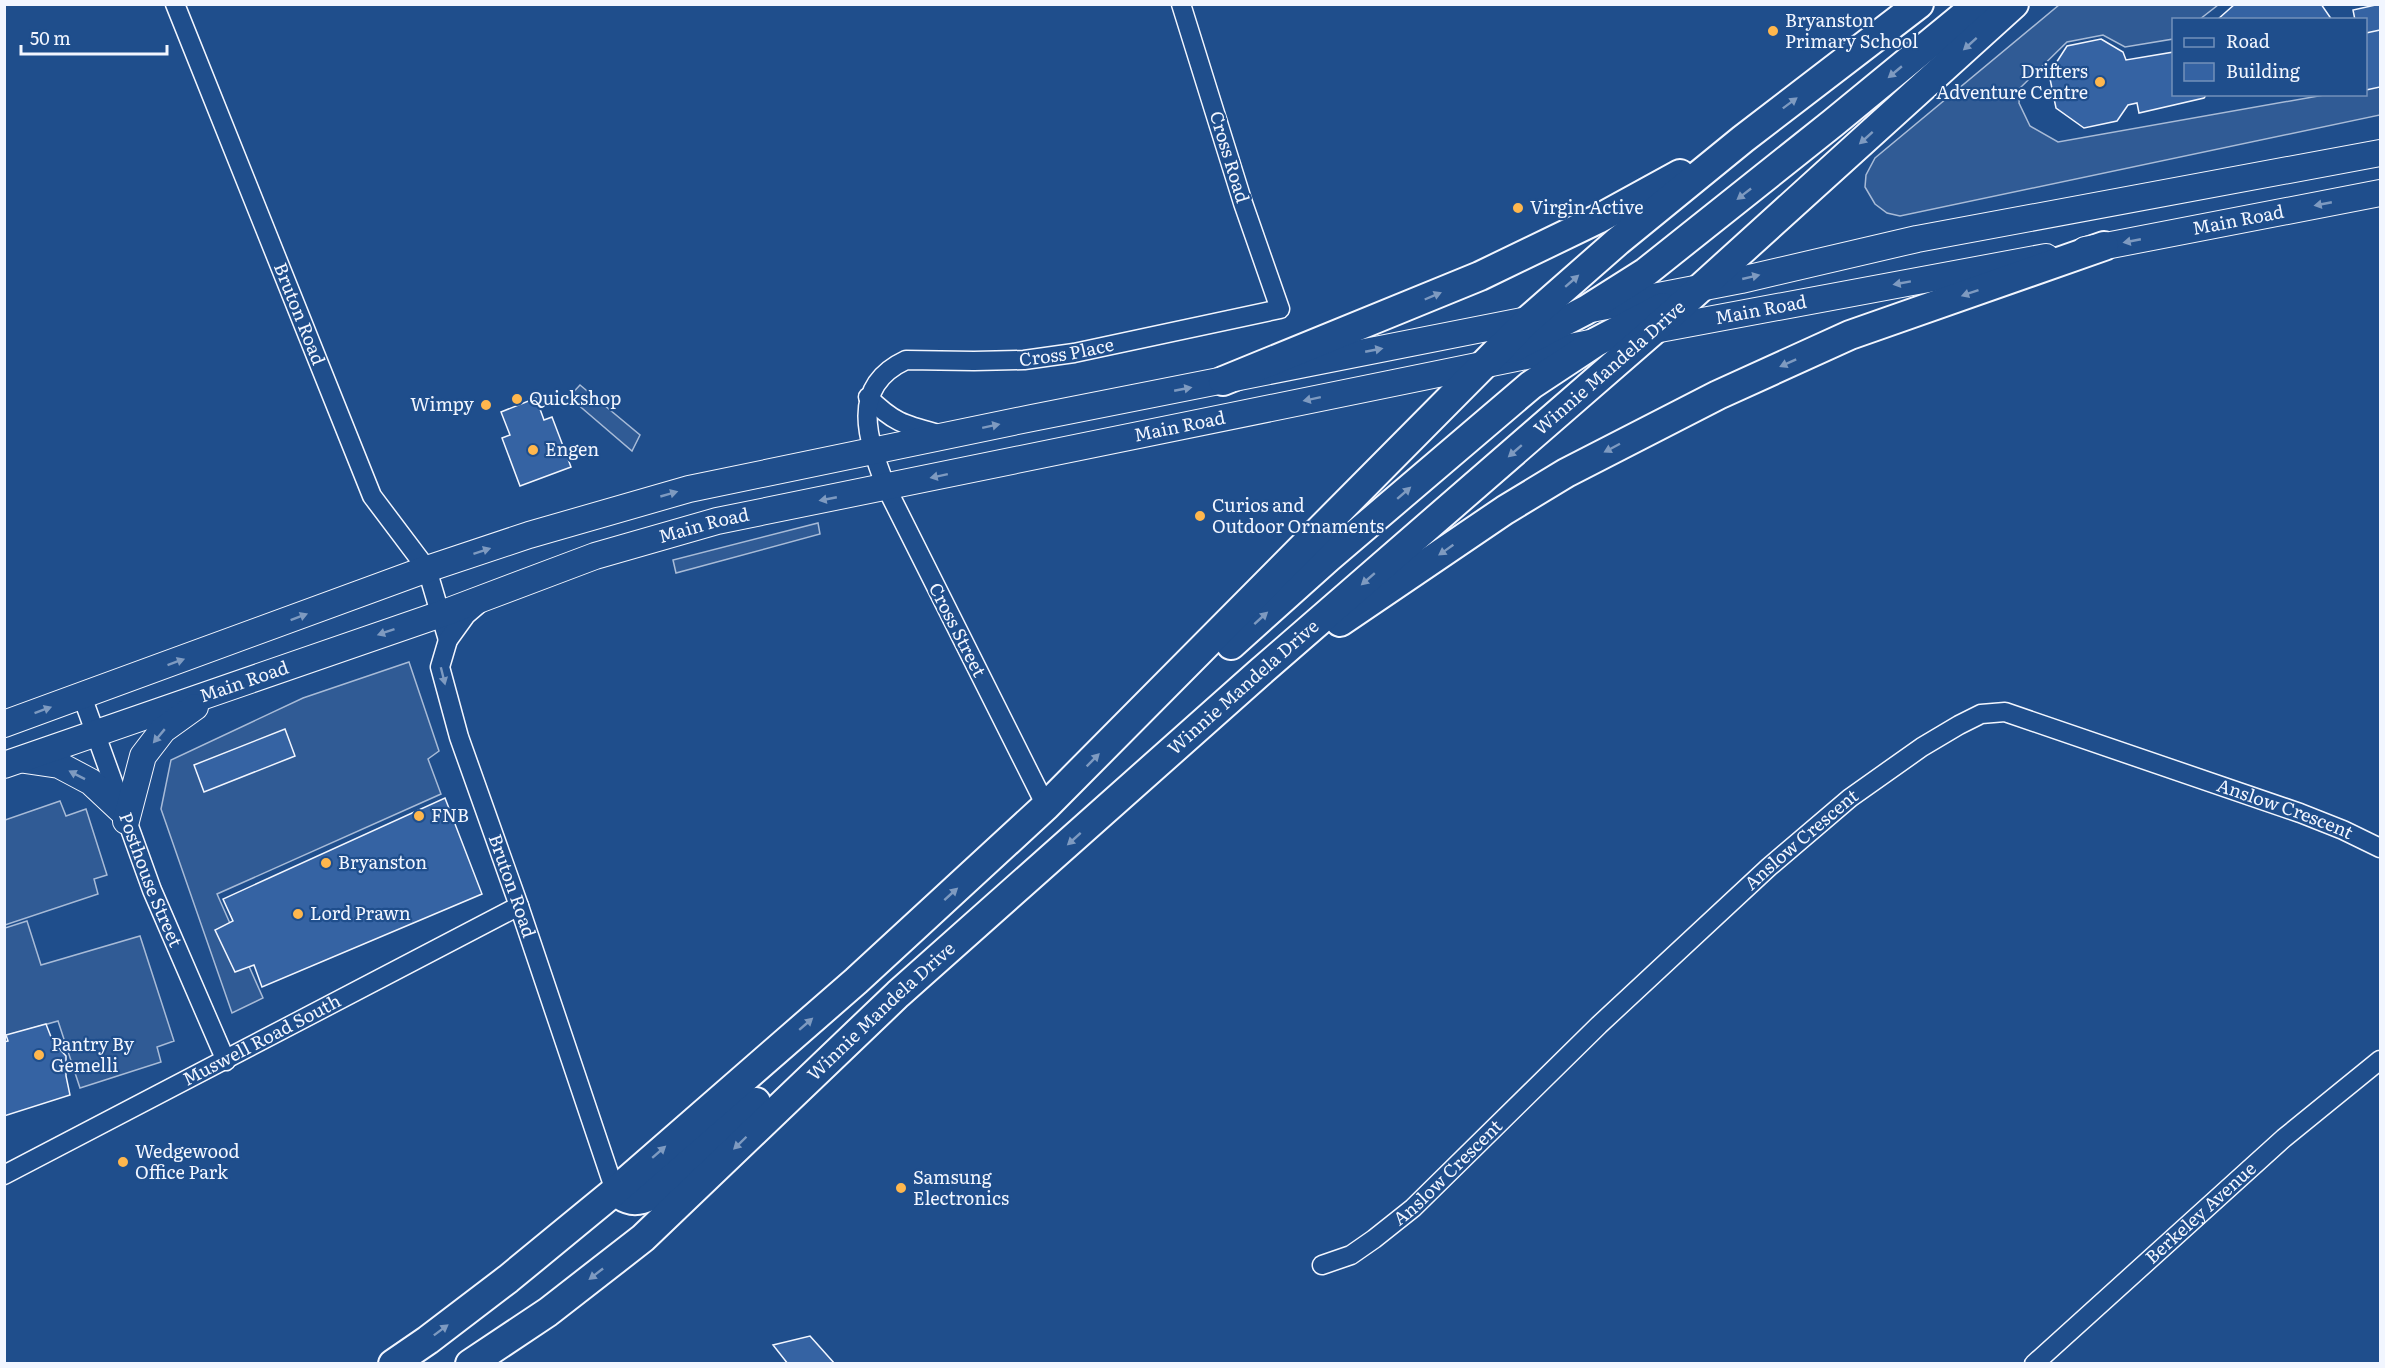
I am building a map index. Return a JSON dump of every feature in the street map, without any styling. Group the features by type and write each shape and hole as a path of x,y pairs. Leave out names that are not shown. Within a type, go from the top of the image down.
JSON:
{"main road":[{"path":"393,1364 508,1279 615,1191 856,981 1046,806 1528,320 1618,241 1743,139 1919,4"},
{"path":"1483,363 1586,310 1646,272 1824,131 1978,4"},
{"name":"Winnie Mandela Drive","path":"470,1364 548,1312 643,1238 898,994 1258,674 1654,330 2014,4"},
{"path":"1223,381 1480,276 1599,219 1743,139"},
{"name":"Main Road","path":"4,724 427,569 689,489 945,436 1699,288 1917,239 2380,153"},
{"name":"Main Road","path":"13,762 441,614 595,556 717,521 1483,363 2380,193"},
{"path":"1258,674 1364,607 1505,510 1566,473 1646,431 1718,395 1850,335 2104,246"},
{"path":"1148,705 1215,659 1328,558 1531,385 1596,342 1699,288"},
{"path":"13,762 59,765 91,782 124,816 142,756 163,730 222,688"},
{"path":"615,1191 622,1197 636,1201 650,1196 872,1000 898,994"}],"street":[{"name":"Bruton Road","path":"175,4 372,496 427,569 448,640"},
{"name":"Cross Road","path":"1181,4 1243,203 1280,309"},
{"name":"Cross Place","path":"868,397 879,380 896,364 906,360 1024,360 1064,355 1280,309"},
{"path":"868,397 886,414 904,425 945,436"},
{"path":"868,397 867,420 872,452"},
{"name":"Cross Street","path":"872,452 886,487 1046,806"},
{"name":"Bruton Road","path":"491,595 466,615 448,640 440,667 459,737 519,906 615,1191"},
{"name":"Posthouse Street","path":"82,696 94,735 152,890 226,1061"},
{"name":"Anslow Crescent","path":"1322,1265 1351,1255 1413,1208 1599,1025 1769,867 1850,798 1922,747 1981,714 2005,712 2300,813 2380,848"},
{"name":"Muswell Road South","path":"4,1175 519,906"},
{"name":"Berkeley Avenue","path":"2034,1364 2284,1138 2377,1060"}],"shaded area":[{"path":"2059,5 2218,5 2201,18 2172,18 2172,39 2125,47 2103,35 2067,42 2020,88 2019,103 2030,126 2058,142 2318,96 2367,96 2367,87 2380,84 2380,115 1900,216 1887,213 1875,204 1865,187 1866,175 1875,158"},
{"path":"580,385 640,435 632,451 569,397"},
{"path":"818,523 820,534 676,573 673,560"},
{"path":"409,662 439,751 428,759 441,794 217,894 263,998 232,1013 161,809 171,760 303,698"},
{"path":"60,801 66,816 86,809 107,875 94,879 98,894 5,925 5,820"},
{"path":"27,921 41,965 140,936 174,1041 157,1047 161,1062 80,1088 58,1021 5,1036 5,928"}],"building":[{"path":"2235,4 2321,4 2331,18 2219,18"},
{"path":"2380,4 2380,30 2367,33 2367,18 2355,18 2353,10"},
{"path":"2380,30 2380,87 2367,90 2367,33"},
{"path":"2101,39 2123,52 2126,60 2172,52 2172,96 2206,96 2139,113 2137,103 2128,105 2117,121 2084,128 2056,108 2049,74 2067,46"},
{"path":"536,398 544,420 552,417 571,467 520,486 502,438 510,435 501,412"},
{"path":"285,729 295,756 204,792 194,765"},
{"path":"445,798 482,894 262,987 254,965 235,972 215,930 233,921 223,899"},
{"path":"46,1024 53,1042 66,1056 66,1076 70,1095 4,1116 4,1042 8,1041 6,1035"},
{"path":"810,1336 835,1364 788,1364 773,1345"}],"place":[{"name":"Bryanston Primary School","path":"1773,31"},
{"name":"Drifters Adventure Centre","path":"2100,82"},
{"name":"Virgin Active","path":"1518,208"},
{"name":"Quickshop","path":"517,399"},
{"name":"Wimpy","path":"486,405"},
{"name":"Engen","path":"533,450"},
{"name":"Curios and Outdoor Ornaments","path":"1200,516"},
{"name":"FNB","path":"419,816"},
{"name":"Bryanston","path":"326,863"},
{"name":"Lord Prawn","path":"298,914"},
{"name":"Pantry By Gemelli","path":"39,1055"},
{"name":"Wedgewood Office Park","path":"123,1162"},
{"name":"Samsung Electronics","path":"901,1188"}]}
